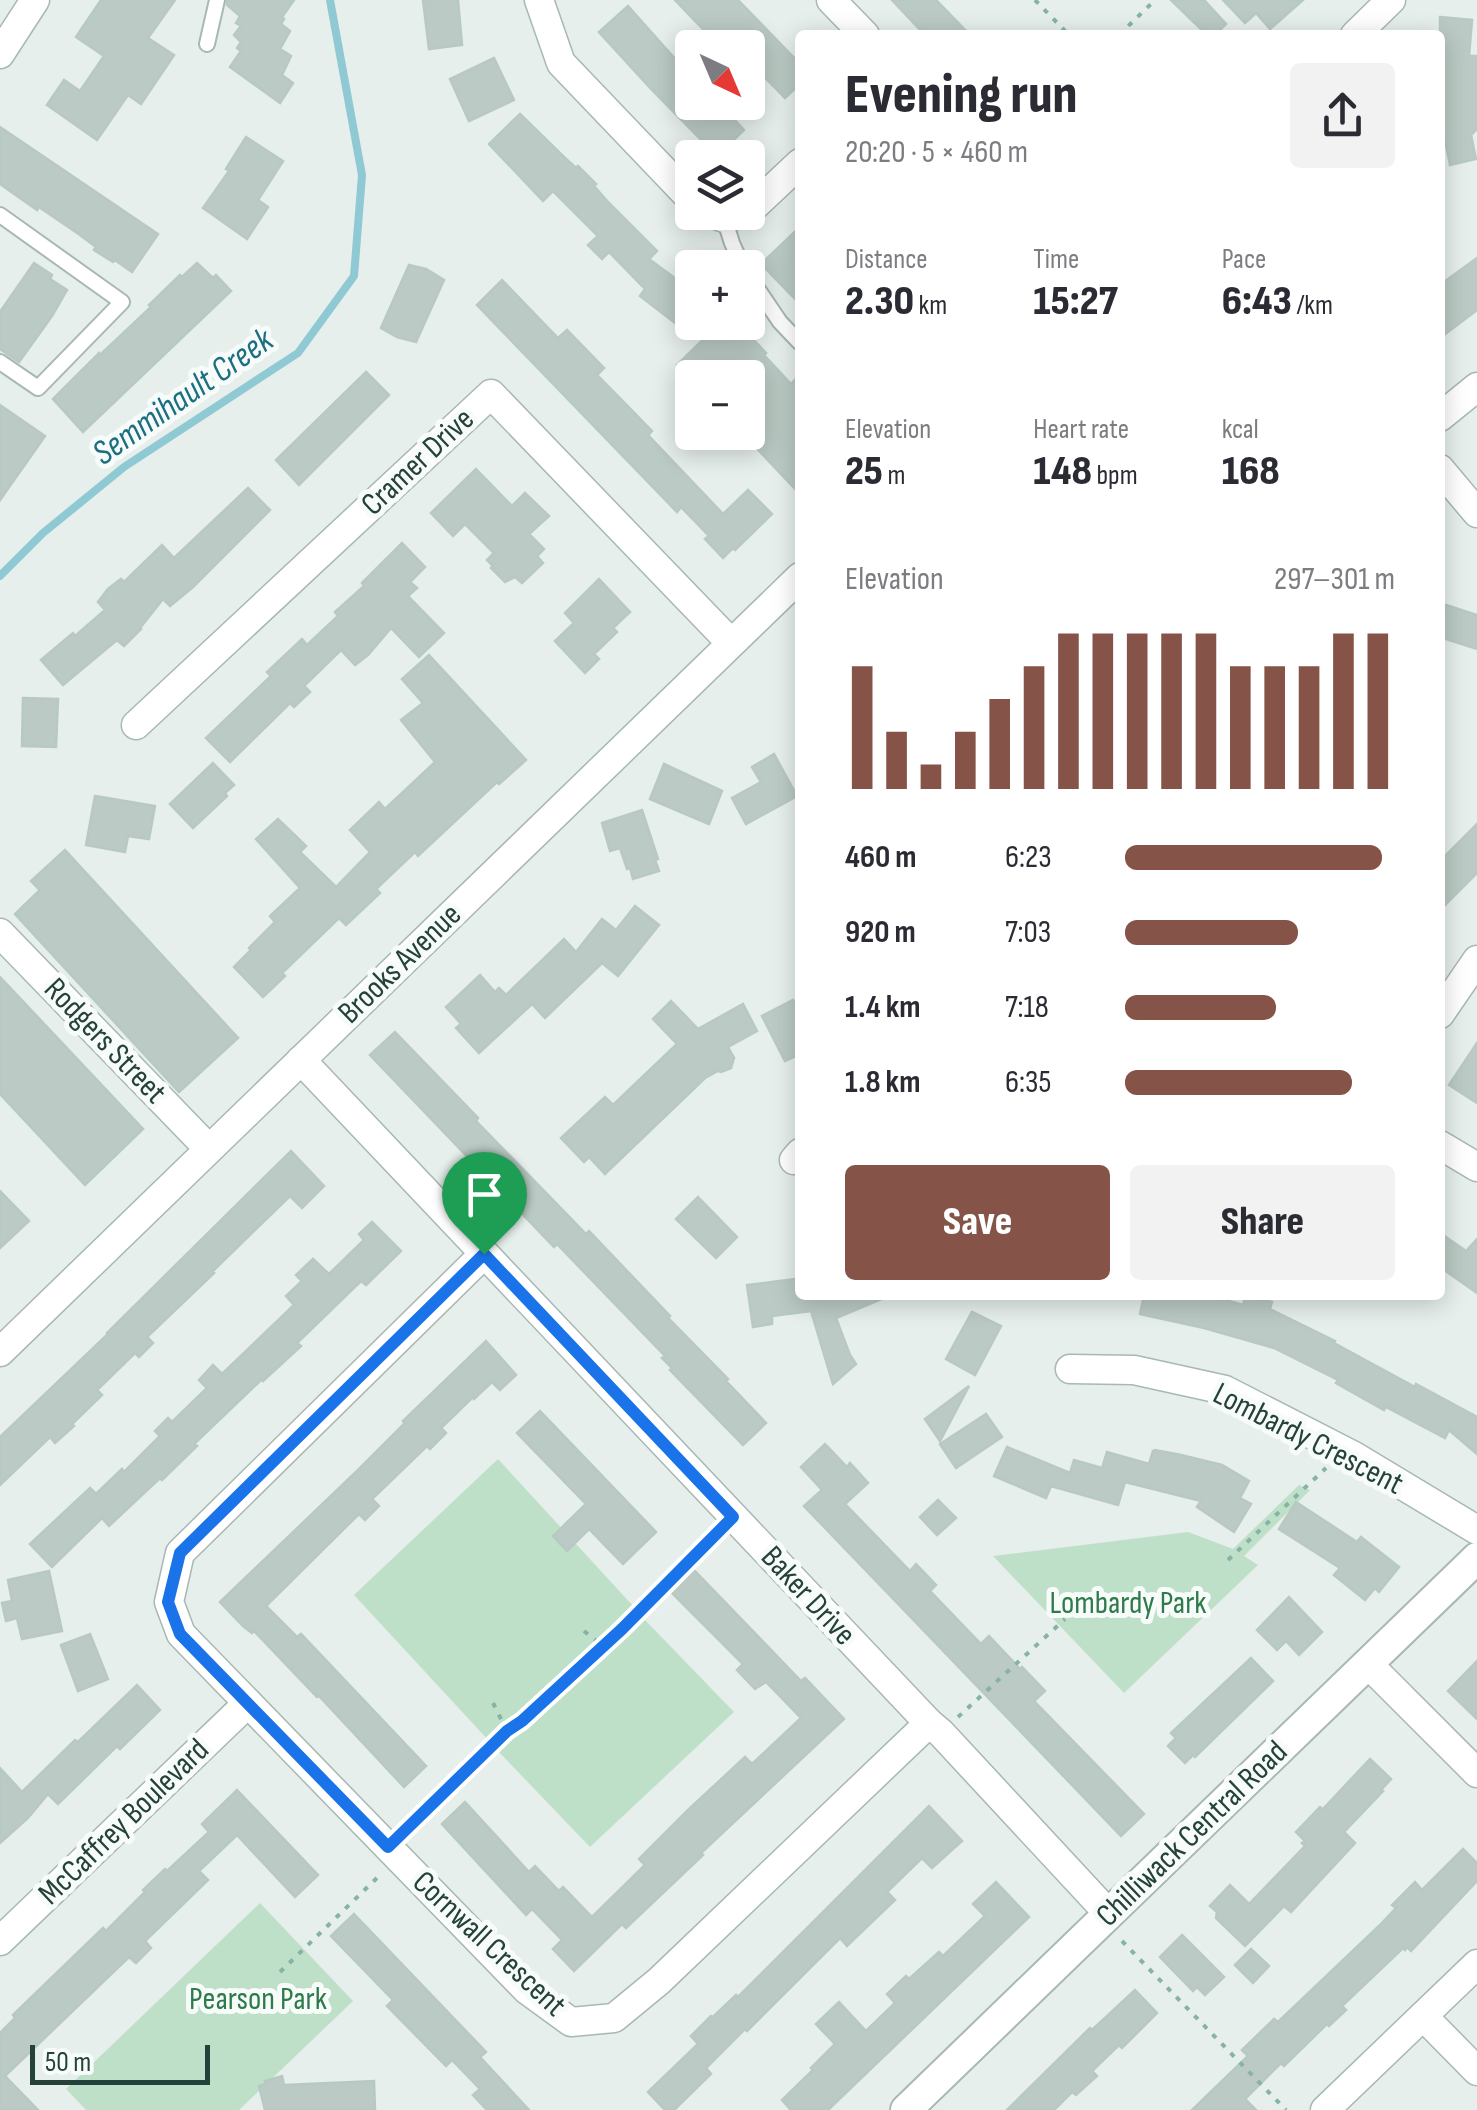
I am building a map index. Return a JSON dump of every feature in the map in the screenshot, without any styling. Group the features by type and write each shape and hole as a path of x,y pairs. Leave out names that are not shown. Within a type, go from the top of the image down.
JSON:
{"street":[{"path":"0,54 35,0"},
{"path":"540,0 560,62 675,182"},
{"path":"831,0 860,30"},
{"path":"1360,30 1391,0"},
{"path":"765,189 795,167"},
{"path":"1445,413 1477,387"},
{"name":"Cramer Drive","path":"136,725 491,394 731,643"},
{"path":"1445,474 1477,513"},
{"name":"Brooks Avenue","path":"0,1352 795,582"},
{"name":"Rodgers Street","path":"0,933 209,1149"},
{"path":"1445,1007 1477,960"},
{"name":"Baker Drive","path":"301,1060 935,1728 1106,1917"},
{"path":"1445,1148 1477,1167"},
{"name":"Cornwall Crescent","path":"484,1254 180,1553 168,1602 180,1634 527,1990 571,2022 614,2018 935,1728"},
{"name":"Lombardy Crescent","path":"1070,1369 1134,1370 1225,1390 1344,1451 1477,1530"},
{"name":"Chilliwack Central Road","path":"906,2110 1477,1558"},
{"path":"1368,1664 1477,1774"},
{"name":"McCaffrey Boulevard","path":"0,1941 248,1703"},
{"path":"1325,2110 1477,1964"},
{"path":"1423,2016 1477,2071"}],"lane":[{"path":"207,44 216,0"},
{"path":"0,215 122,302 38,388 0,362"},
{"path":"765,300 795,338"}],"path":[{"path":"1035,0 1064,30"},
{"path":"1124,30 1155,0"},
{"path":"1228,1560 1344,1451"},
{"path":"280,1972 507,1731 604,1646 733,1517"},
{"path":"935,1728 1064,1619"},
{"path":"584,1631 604,1646"},
{"path":"493,1703 507,1731"},
{"path":"1106,1917 1286,2110"}],"green space":[{"path":"498,1459 634,1607 706,1536 717,1547 644,1619 734,1712 590,1847 496,1749 415,1826 409,1821 490,1742 354,1595"},
{"name":"Lombardy Park","path":"1299,1485 1310,1490 1244,1556 1258,1565 1124,1693 993,1556 1188,1532 1233,1549"},
{"name":"Pearson Park","path":"260,1903 353,2001 239,2110 86,2110 66,2089"}],"building":[{"path":"101,0 175,0 148,38 174,55 141,104 128,95 97,140 47,105 64,80 80,91 104,56 76,37"},
{"path":"227,0 294,0 282,17 281,24 290,31 280,49 291,56 282,75 293,83 280,103 230,67 241,51 237,48 241,42 234,35 241,26 236,23 240,16 227,5"},
{"path":"423,0 458,0 462,45 429,49"},
{"path":"675,0 738,0 795,59 795,89 785,98 765,77 765,30 704,30"},
{"path":"892,0 936,0 965,30 920,30"},
{"path":"1171,0 1204,0 1226,24 1220,30 1202,30"},
{"path":"1223,0 1303,0 1270,29 1256,13 1245,23"},
{"path":"628,6 675,59 675,113 651,89 599,32"},
{"path":"1440,17 1472,20 1469,56 1477,56 1477,129 1471,135 1476,159 1450,165 1445,140 1445,30 1440,30"},
{"path":"494,58 514,100 469,121 450,79"},
{"path":"520,114 578,166 657,251 649,259 675,278 675,323 640,296 645,289 609,252 602,259 588,245 598,236 553,191 543,201 489,144"},
{"path":"682,120 735,120 744,130 734,140 701,140"},
{"path":"0,127 158,234 132,272 0,184"},
{"path":"246,137 283,161 258,200 268,207 247,239 203,208 229,171 226,169"},
{"path":"795,232 795,299 765,268 765,260"},
{"path":"1477,258 1477,310 1445,334 1445,281"},
{"path":"34,263 67,290 19,362 0,349 0,312"},
{"path":"197,263 231,291 83,432 53,399"},
{"path":"409,265 426,269 444,280 416,342 381,328"},
{"path":"502,280 558,338 567,330 604,368 597,375 652,431 648,435 723,514 748,490 772,514 723,558 705,539 709,536 681,507 677,512 477,305"},
{"path":"703,340 754,340 791,384 795,380 795,489 758,450 765,450 765,360 682,360"},
{"path":"366,372 389,395 299,485 276,460"},
{"path":"0,405 45,436 0,500"},
{"path":"476,469 512,506 525,493 549,516 529,534 544,549 537,556 543,563 522,583 515,577 505,582 491,568 487,560 494,553 465,524 453,536 431,513"},
{"path":"248,488 270,510 193,587 170,606 163,599 124,646 117,640 63,685 41,660 105,610 98,602 108,589 121,579 124,582 162,545 174,558"},
{"path":"402,543 425,567 410,582 417,588 408,596 444,633 419,657 391,628 355,665 341,650 304,686 310,692 294,707 290,703 230,762 206,738 271,676 267,672 302,639 307,645 338,616 335,612"},
{"path":"599,579 630,612 613,628 617,632 594,654 599,659 585,673 555,641 574,623 565,613"},
{"path":"1446,605 1477,615 1477,649 1445,639"},
{"path":"429,655 526,760 418,856 415,852 346,925 339,918 263,997 234,967 275,922 270,916 300,888 256,839 278,819 306,846 300,852 336,887 370,852 350,830 379,802 385,809 435,762 401,720 423,703 402,679"},
{"path":"23,698 58,699 56,747 22,746"},
{"path":"774,754 795,797 746,824 732,798 761,782 752,767"},
{"path":"213,763 234,785 193,828 170,804"},
{"path":"664,764 722,791 709,824 650,799"},
{"path":"95,796 155,806 149,839 128,836 125,852 86,845"},
{"path":"642,810 659,871 633,879 620,848 610,851 602,823"},
{"path":"1477,824 1477,873 1445,905 1445,856"},
{"path":"65,850 238,1038 179,1092 15,914 40,890 31,881"},
{"path":"635,906 659,925 618,976 602,963 545,1018 532,1004 479,1053 456,1028 461,1024 446,1007 480,975 495,992 499,988 506,995 564,939 576,952 602,919 616,930"},
{"path":"0,977 143,1129 85,1185 0,1094"},
{"path":"793,1000 795,1056 785,1061 762,1016"},
{"path":"671,1001 698,1029 743,1004 757,1031 728,1047 734,1058 731,1068 705,1078 605,1174 589,1157 584,1162 561,1138 605,1097 613,1105 677,1044 653,1019"},
{"path":"395,1032 478,1118 476,1121 670,1316 766,1423 743,1445 670,1370 662,1358 665,1356 370,1055"},
{"path":"1477,1043 1477,1103 1449,1085"},
{"path":"291,1151 324,1186 302,1208 290,1196 147,1337 153,1343 139,1357 135,1353 97,1390 102,1395 74,1426 55,1443 50,1437 0,1485 0,1437"},
{"path":"0,1191 29,1221 0,1248"},
{"path":"698,1197 737,1237 716,1258 676,1219"},
{"path":"372,1222 401,1251 366,1285 361,1281 297,1343 301,1346 194,1444 197,1446 162,1480 109,1526 102,1518 52,1567 30,1544 90,1488 96,1494 122,1469 124,1472 160,1436 155,1431 168,1418 172,1422 207,1388 199,1380 213,1365 222,1374 294,1305 286,1296 302,1281 296,1275 313,1259 329,1274 364,1240 359,1234"},
{"path":"1445,1236 1466,1251 1477,1239 1477,1293 1445,1271"},
{"path":"795,1279 795,1300 879,1300 836,1318 856,1364 833,1384 811,1311 772,1316 772,1324 753,1327 747,1285"},
{"path":"1143,1300 1226,1300 1243,1305 1244,1300 1272,1302 1270,1309 1477,1417 1477,1454 1449,1430 1445,1438 1386,1407 1384,1410 1336,1383 1338,1380 1274,1348 1140,1314"},
{"path":"972,1312 1001,1326 975,1375 946,1359"},
{"path":"486,1341 516,1375 500,1390 492,1382 473,1397 441,1428 446,1433 372,1499 379,1506 365,1520 359,1514 266,1606 297,1637 301,1634 426,1766 404,1787 319,1696 220,1602"},
{"path":"969,1386 940,1441 925,1419"},
{"path":"540,1411 656,1532 623,1564 589,1529 567,1551 553,1536 586,1504 517,1433"},
{"path":"986,1414 1002,1437 956,1468 940,1444"},
{"path":"825,1444 868,1483 845,1504 910,1571 916,1564 936,1585 930,1591 981,1644 989,1636 1022,1667 1045,1691 1034,1701 1144,1814 1121,1836 804,1506 822,1490 801,1467"},
{"path":"1007,1447 1070,1473 1074,1460 1102,1468 1107,1452 1149,1464 1155,1450 1181,1455 1222,1465 1249,1481 1240,1498 1251,1504 1234,1532 1197,1507 1201,1501 1125,1482 1118,1505 1051,1486 1046,1498 994,1476"},
{"path":"938,1500 956,1518 937,1535 920,1517"},
{"path":"1296,1502 1357,1542 1361,1537 1399,1567 1379,1592 1375,1588 1365,1600 1334,1575 1340,1568 1279,1529"},
{"path":"694,1570 801,1681 805,1678 844,1719 626,1928 622,1924 574,1971 553,1949 562,1940 532,1909 526,1915 442,1824 465,1802 529,1872 535,1866 559,1891 563,1887 592,1917 645,1865 639,1859 687,1811 745,1757 752,1764 801,1718 766,1682 755,1689 737,1670 743,1664 671,1592"},
{"path":"49,1571 62,1631 22,1639 17,1618 6,1621 2,1603 12,1601 8,1580"},
{"path":"1289,1597 1322,1632 1299,1655 1286,1641 1277,1650 1257,1630"},
{"path":"90,1634 108,1679 78,1691 61,1645"},
{"path":"1251,1658 1273,1681 1185,1763 1168,1746 1176,1738 1171,1733"},
{"path":"1477,1661 1477,1719 1448,1691"},
{"path":"137,1685 160,1710 58,1804 48,1794 0,1843 0,1768 22,1792"},
{"path":"1370,1759 1391,1779 1344,1832 1355,1843 1291,1912 1284,1906 1245,1946 1216,1918 1217,1912 1210,1906 1230,1885 1249,1904 1305,1846 1296,1832"},
{"path":"237,1790 318,1875 295,1897 237,1835 199,1871 208,1880 145,1941 151,1948 136,1963 129,1957 5,2076 38,2110 0,2110 0,2033 15,2018 13,2015 209,1832 202,1824"},
{"path":"929,1806 962,1841 932,1868 922,1858 887,1892 895,1900 847,1946 840,1938 706,2068 711,2074 674,2110 665,2110 648,2092 698,2044 691,2036 738,1997"},
{"path":"1463,1849 1477,1863 1477,1881 1411,1951 1403,1948 1342,2006 1346,2010 1284,2066 1281,2063 1245,2099 1256,2110 1192,2110 1248,2056 1242,2050 1274,2019 1278,2022 1380,1925 1396,1908 1392,1905 1415,1882 1422,1890"},
{"path":"996,1882 1029,1917 828,2110 791,2110 782,2100 835,2044 816,2024 839,2002 866,2031 895,2003 887,1994 939,1952 943,1956 985,1916 973,1904"},
{"path":"354,1914 486,2052 480,2057 529,2110 487,2110 473,2095 480,2089 452,2060 446,2066 387,2006 393,2000 331,1936"},
{"path":"1182,1935 1224,1977 1205,1995 1197,1987 1193,1991 1160,1957"},
{"path":"1251,1949 1269,1966 1253,1983 1235,1965"},
{"path":"1135,1990 1157,2013 1092,2071 1097,2076 1054,2110 1007,2110 1090,2028"},
{"path":"282,2076 284,2085 374,2081 375,2110 265,2110 259,2086"}],"waterway":[{"name":"Semmihault Creek","path":"0,576 43,533 124,467 298,353 354,276 362,175 330,0"}],"route":[{"path":"484,1254 733,1517 601,1649 507,1731 388,1847 180,1634 168,1602 180,1553 484,1254"}]}
